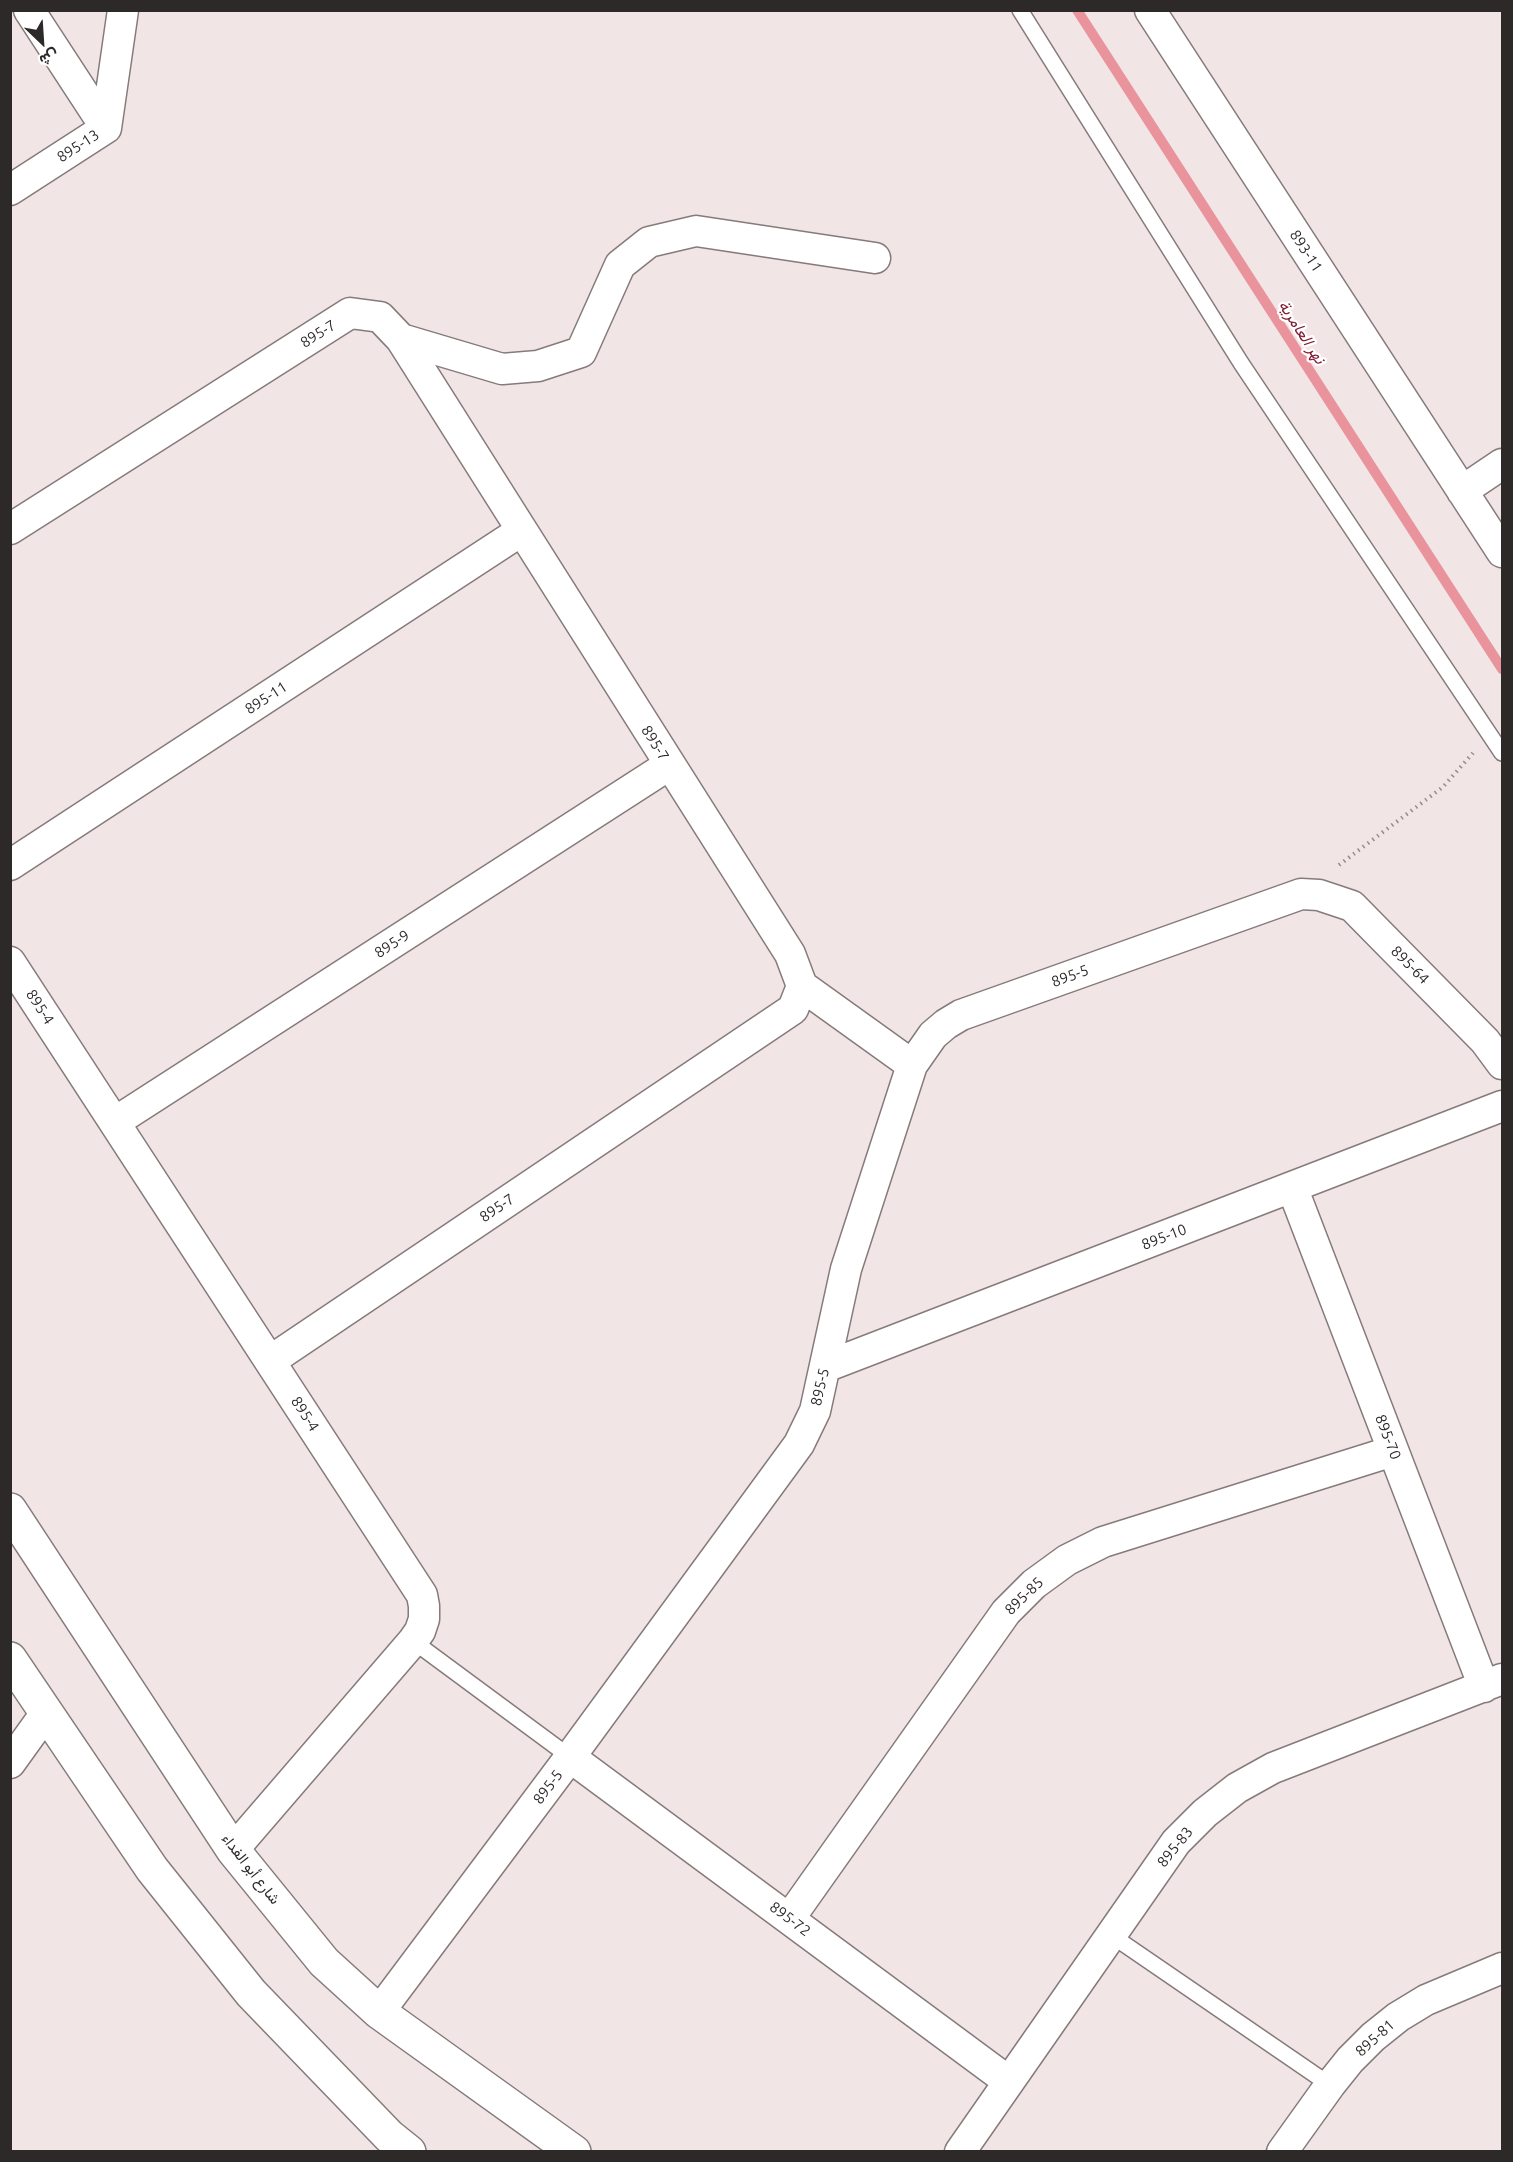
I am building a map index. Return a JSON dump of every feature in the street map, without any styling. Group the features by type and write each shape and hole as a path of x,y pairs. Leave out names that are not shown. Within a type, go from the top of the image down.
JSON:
{"main road":[{"name":"شارع أبو الفداء","path":"10,1510 233,1850 324,1962 379,2012 574,2151"},
{"path":"10,1659 152,1869 251,1993 392,2146"}],"street":[{"path":"29,10 106,128"},
{"name":"895-13","path":"10,190 106,128 123,10"},
{"name":"893-11","path":"1150,10 1503,552"},
{"path":"401,339 502,369 538,366 581,352 620,265 650,242 696,231 875,258"},
{"name":"895-7","path":"10,529 350,313 380,317 401,339 790,954 802,986 793,1009 270,1361"},
{"path":"1462,491 1503,464"},
{"name":"895-11","path":"10,865 521,531"},
{"name":"895-9","path":"115,1122 669,765"},
{"name":"895-64","path":"1301,894 1319,895 1352,906 1485,1041 1503,1064"},
{"name":"895-5","path":"379,2012 570,1757 799,1444 815,1411 846,1269 912,1065 933,1035 961,1015 1301,894"},
{"name":"895-4","path":"10,962 422,1594 424,1619 413,1641 233,1850"},
{"path":"802,986 912,1065"},
{"name":"895-10","path":"825,1367 1503,1106"},
{"name":"895-70","path":"1292,1187 1393,1451 1493,1683"},
{"name":"895-85","path":"789,1919 1006,1612 1034,1584 1067,1560 1103,1542 1393,1451"},
{"name":"895-83","path":"960,2151 1176,1842 1205,1813 1237,1788 1273,1768 1493,1683"},
{"path":"10,1763 46,1713"},
{"name":"895-72","path":"570,1757 1008,2081"},
{"name":"895-81","path":"1282,2151 1330,2085 1373,2037 1398,2017 1436,1995 1503,1968"}],"lane":[{"path":"1020,10 1241,363 1503,753"},
{"path":"413,1641 570,1757"},
{"path":"1111,1935 1330,2085"}],"path":[{"path":"1301,894 1443,787 1489,734"}],"waterway":[{"name":"نهر العامرية","path":"1077,10 1502,669"}]}
